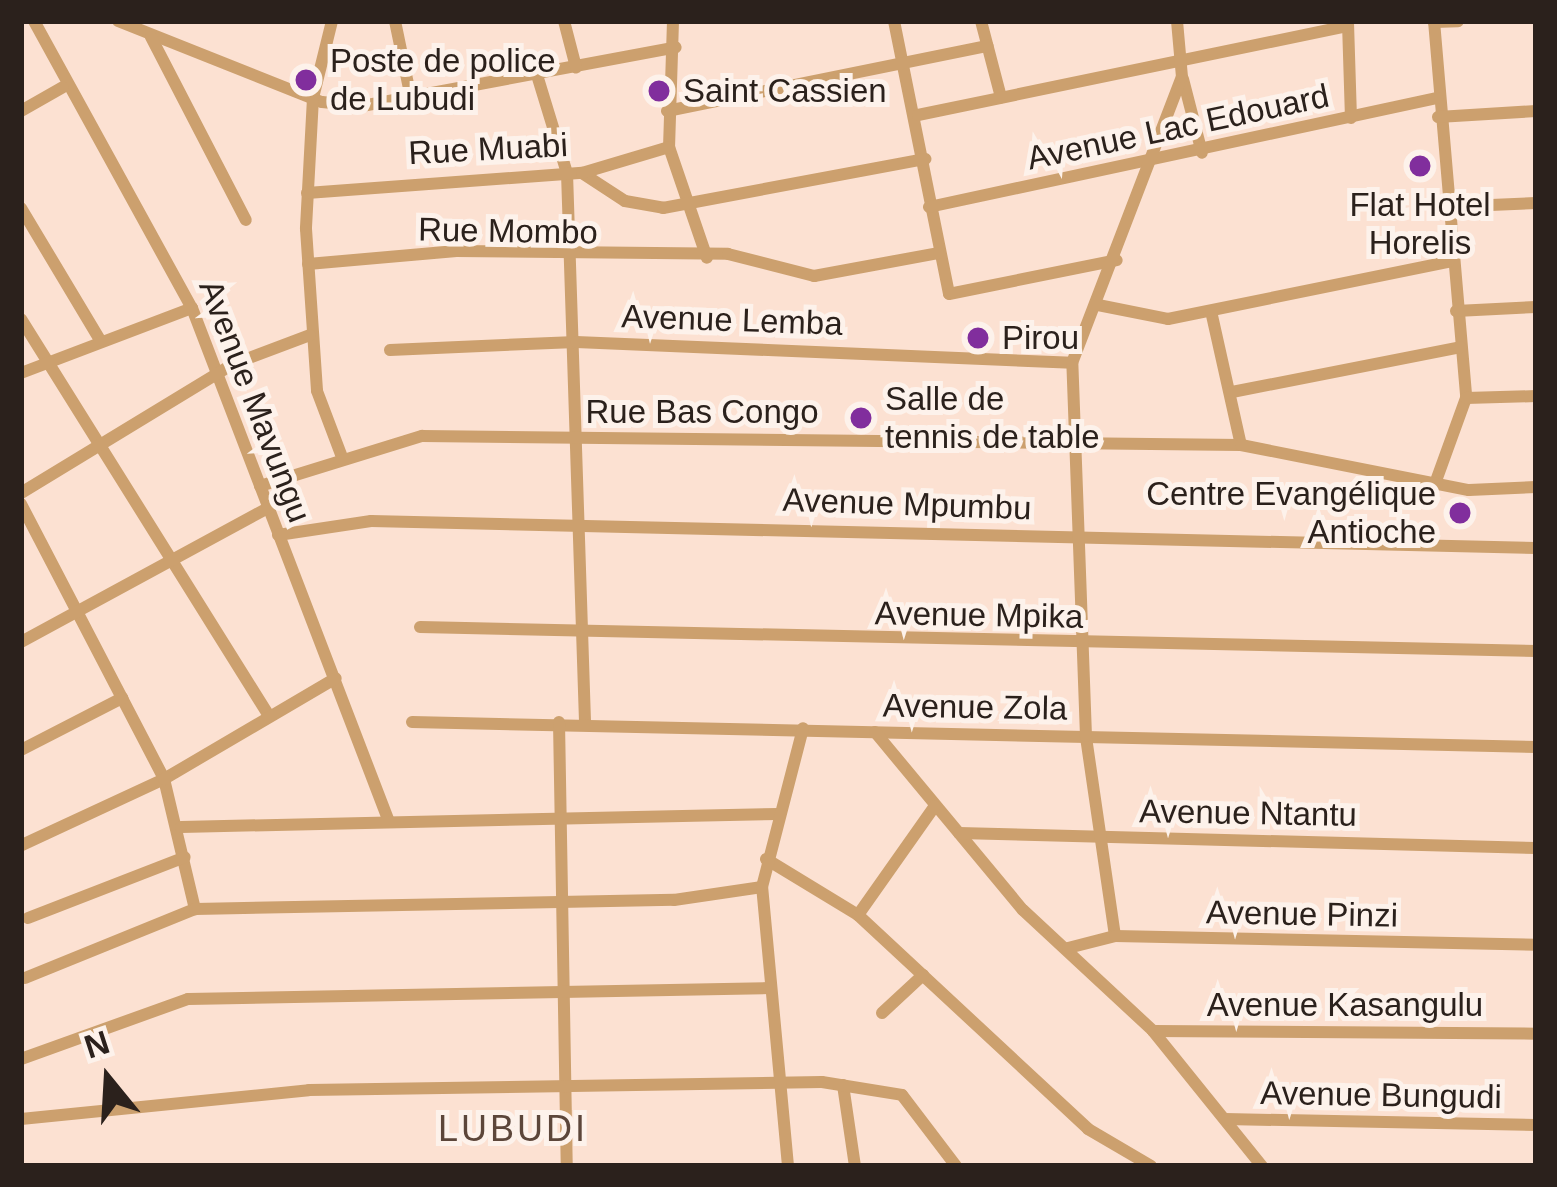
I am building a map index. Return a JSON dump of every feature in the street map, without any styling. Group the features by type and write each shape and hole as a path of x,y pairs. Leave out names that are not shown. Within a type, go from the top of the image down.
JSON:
{"street":[{"name":"Avenue Mavungu","path":"34,21 63,87 192,308 388,819"},
{"path":"118,21 313,98 410,98 676,46"},
{"path":"332,21 313,98 308,264 310,335 342,458"},
{"path":"395,21 410,98"},
{"path":"564,21 576,67"},
{"path":"673,21 676,46 667,111 669,147 694,207 707,258"},
{"path":"894,21 919,115 938,254 954,296 1117,260"},
{"path":"981,21 1001,97"},
{"path":"1115,936 1086,736 1072,363 1117,260 1182,77 1177,21"},
{"path":"1436,482 1466,398 1448,262 1434,21 1458,21"},
{"path":"919,115 1348,23 1351,118"},
{"path":"152,37 245,220"},
{"path":"667,111 987,46"},
{"path":"537,76 567,173 584,525 585,721"},
{"path":"1182,77 1202,153"},
{"path":"21,111 63,87"},
{"name":"Avenue Lac Edouard","path":"929,207 1202,153 1437,98"},
{"path":"1438,117 1536,111"},
{"name":"Rue Muabi","path":"307,193 582,173 669,147"},
{"path":"582,173 625,201 694,207 926,159"},
{"path":"1444,207 1536,203"},
{"path":"21,208 100,340"},
{"name":"Rue Mombo","path":"308,264 456,251 572,258 707,258 814,275 938,254"},
{"path":"1098,304 1168,319 1448,262"},
{"path":"1456,310 1536,307"},
{"path":"21,373 192,308"},
{"path":"1211,311 1241,445"},
{"path":"21,319 268,715"},
{"path":"21,493 218,373 310,335"},
{"name":"Avenue Lemba","path":"390,350 576,342 1072,363"},
{"path":"1232,392 1461,347"},
{"path":"1466,398 1536,396"},
{"name":"Rue Bas Congo","path":"260,486 422,436 1241,445 1436,482 1536,488"},
{"path":"21,504 82,611 164,779 181,826 196,910"},
{"path":"21,642 268,508"},
{"name":"Avenue Mpumbu","path":"278,535 371,521 1536,548"},
{"name":"Avenue Mpika","path":"420,627 1536,651"},
{"path":"22,845 164,779 336,678"},
{"path":"21,750 122,698"},
{"name":"Avenue Zola","path":"412,722 585,721 1536,747"},
{"path":"559,722 556,816 567,1166"},
{"path":"788,1166 762,887 802,728"},
{"path":"875,732 959,833 1154,1031 1262,1166"},
{"path":"858,915 935,806"},
{"path":"181,826 779,814"},
{"name":"Avenue Ntantu","path":"959,833 1536,848"},
{"path":"28,918 185,856"},
{"path":"766,859 858,915 1088,1129 1151,1166"},
{"path":"25,978 196,910 561,902 762,887"},
{"name":"Avenue Pinzi","path":"1068,948 1115,936 1536,945"},
{"path":"882,1013 923,975"},
{"path":"21,1059 188,999 564,998 770,988"},
{"name":"Avenue Kasangulu","path":"1154,1031 1536,1034"},
{"path":"21,1119 309,1090 822,1082 902,1095 956,1166"},
{"path":"843,1085 855,1166"},
{"name":"Avenue Bungudi","path":"1225,1119 1536,1125"}],"place":[{"name":"Poste de police de Lubudi","path":"306,80"},
{"name":"Saint Cassien","path":"659,91"},
{"name":"Flat Hotel Horelis","path":"1420,166"},
{"name":"Pirou","path":"978,338"},
{"name":"Salle de tennis de table","path":"861,418"},
{"name":"Centre Evangélique Antioche","path":"1460,513"}],"district":[{"name":"LUBUDI","path":"513,1129"}]}
